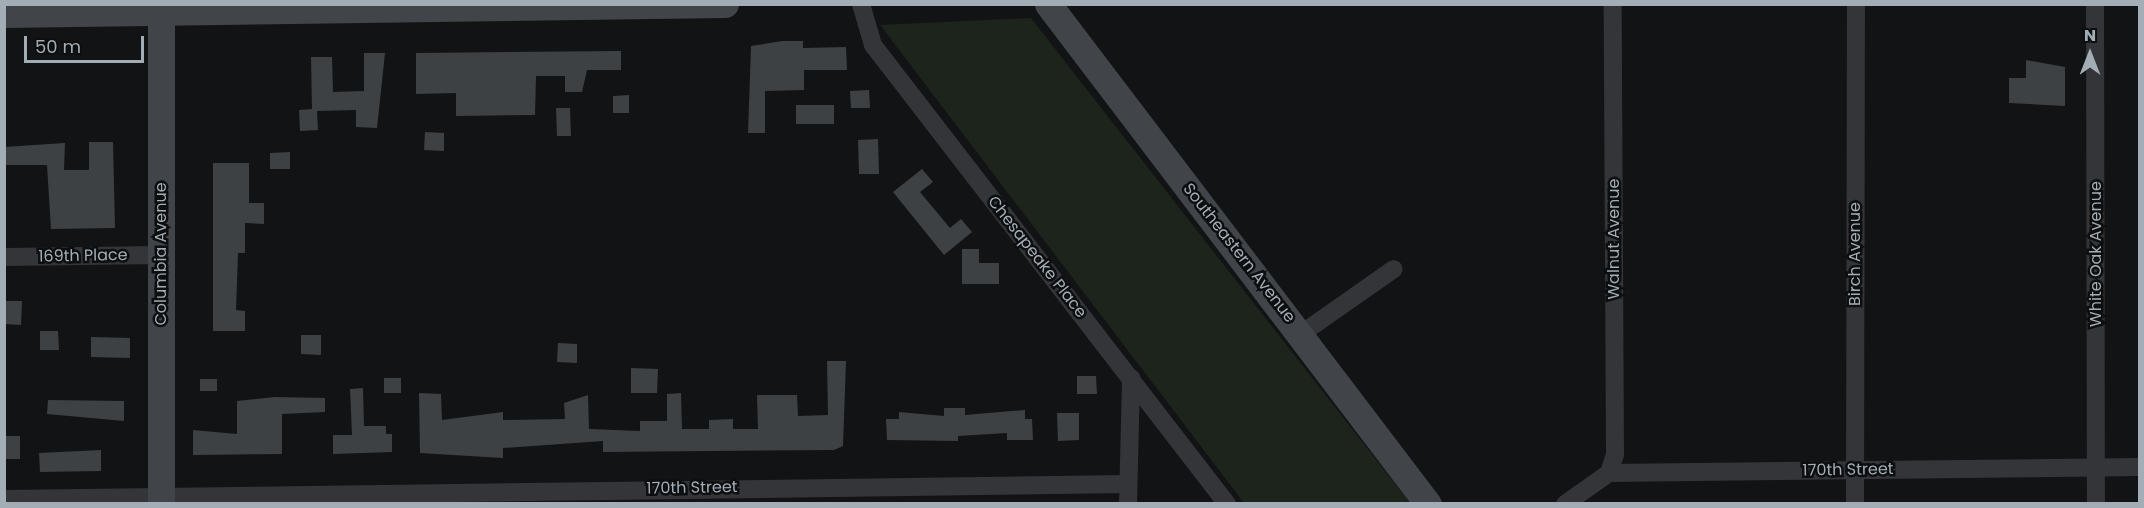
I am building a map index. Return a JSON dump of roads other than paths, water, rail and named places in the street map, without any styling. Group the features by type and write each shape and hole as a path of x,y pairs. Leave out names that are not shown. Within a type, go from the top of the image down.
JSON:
{"street":[{"path":"4,14 161,8 725,4"},
{"name":"Chesapeake Place","path":"861,4 873,45 1227,504"},
{"name":"Southeastern Avenue","path":"1048,4 1301,333 1428,504"},
{"name":"Walnut Avenue","path":"1610,473 1615,454 1613,4"},
{"name":"Birch Avenue","path":"1855,504 1856,4"},
{"name":"White Oak Avenue","path":"2095,4 2096,504"},
{"name":"Columbia Avenue","path":"161,8 161,500"},
{"name":"169th Place","path":"4,258 161,255"},
{"path":"1301,333 1394,269"},
{"path":"1128,504 1131,378"},
{"name":"170th Street","path":"1610,473 2139,467"},
{"path":"1565,504 1610,473"},
{"name":"170th Street","path":"4,499 646,496 1128,484"}]}
